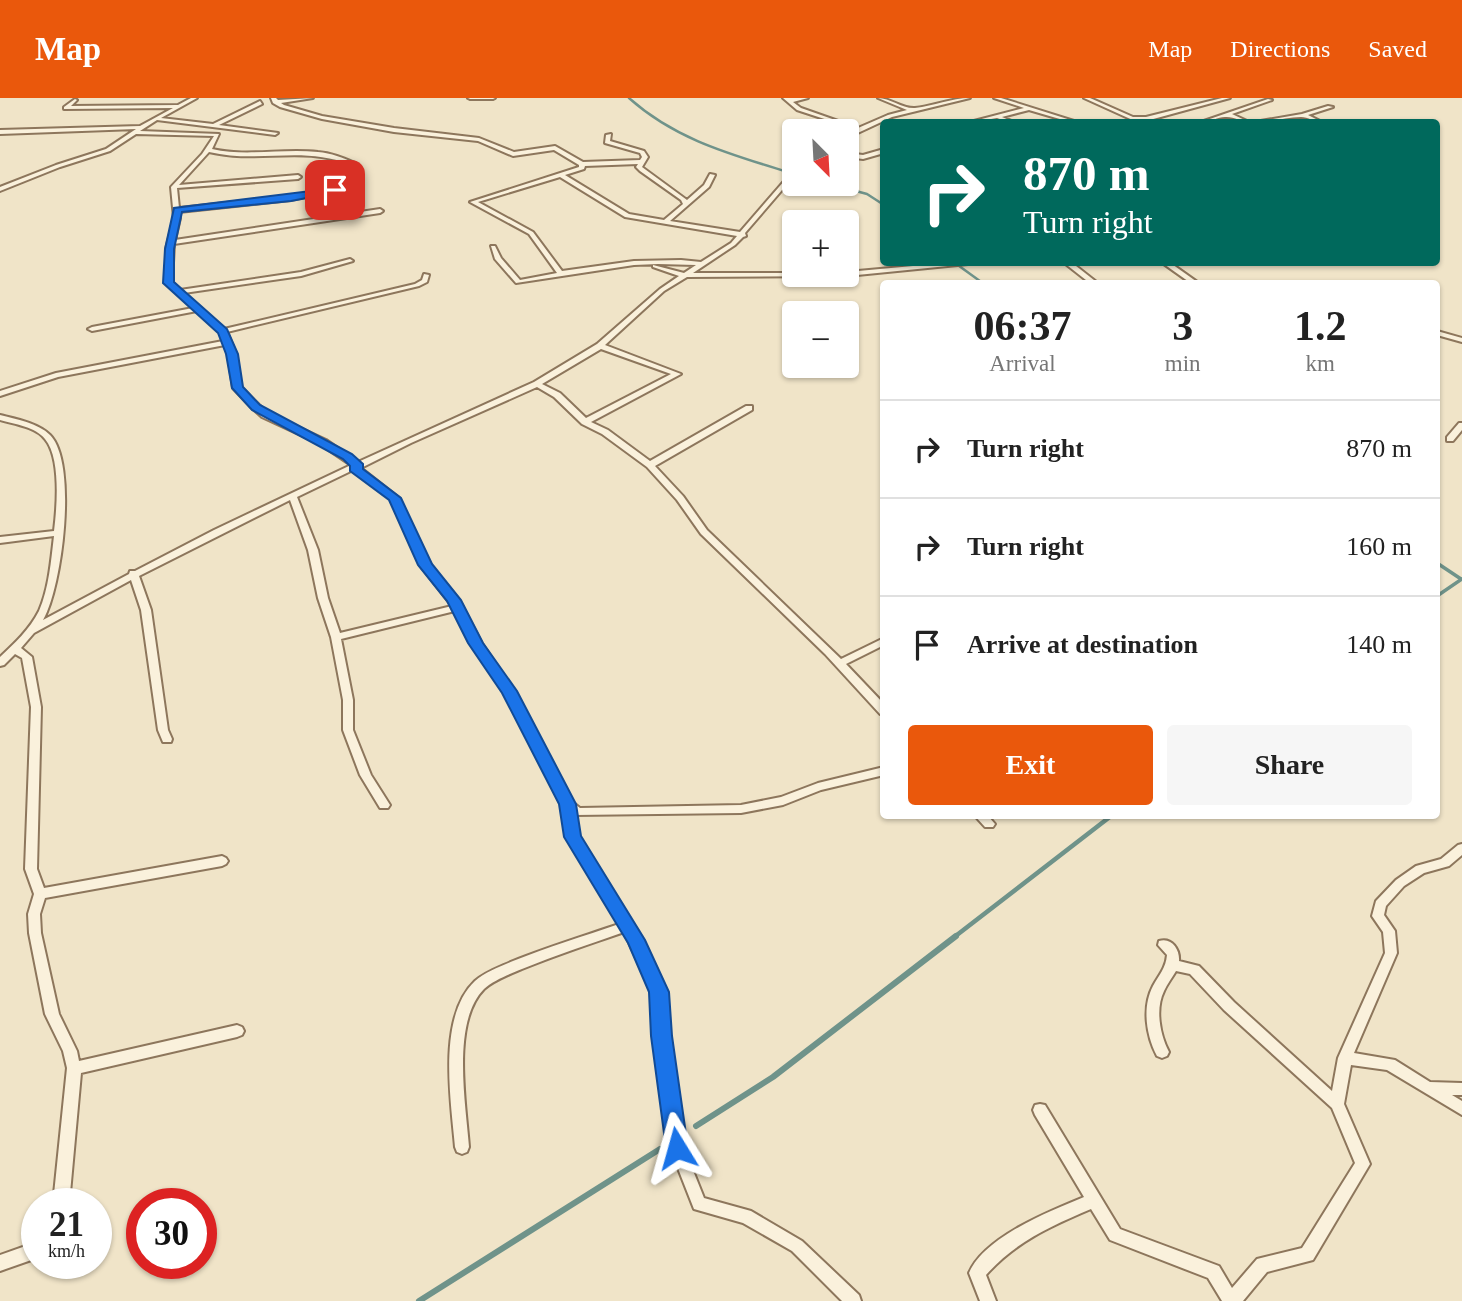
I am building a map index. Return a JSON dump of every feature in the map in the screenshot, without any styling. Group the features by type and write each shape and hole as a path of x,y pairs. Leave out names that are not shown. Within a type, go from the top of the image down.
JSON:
{"street":[{"path":"0,189 58,166 99,154 141,127 195,98"},
{"path":"274,100 311,98"},
{"path":"470,98 493,98"},
{"path":"786,99 806,98"},
{"path":"880,98 911,109"},
{"path":"937,98 947,103"},
{"path":"882,119 911,109 968,98"},
{"path":"996,98 1064,119"},
{"path":"1086,98 1132,119 1146,119 1228,98"},
{"path":"786,99 799,109 829,119"},
{"path":"75,100 66,108 179,106"},
{"path":"274,100 301,112 364,125 479,140 513,154 555,148 582,164 642,162"},
{"path":"1212,119 1270,100"},
{"path":"216,124 260,103"},
{"path":"1277,119 1330,107"},
{"path":"986,119 1030,109"},
{"path":"1226,114 1239,119"},
{"path":"1303,115 1313,119"},
{"path":"995,116 1004,119"},
{"path":"156,119 275,133"},
{"path":"859,127 880,120"},
{"path":"0,132 141,127"},
{"path":"224,127 209,150 189,167 174,187 178,209 169,283 223,331 228,342 237,388 256,407 265,415 323,442 394,498 425,565 458,607 476,643 509,691 568,804 573,837 627,926 659,992 677,1148 699,1204 746,1216 797,1246 853,1301"},
{"path":"134,132 217,135"},
{"path":"609,135 607,142 642,152 639,167 681,197 685,203"},
{"path":"209,150 253,154 330,154 352,164 356,172"},
{"path":"859,156 880,152"},
{"path":"561,274 531,233 473,202 582,168 582,164"},
{"path":"560,174 622,214 744,235"},
{"path":"664,223 707,186 712,175"},
{"path":"174,187 298,177"},
{"path":"31,631 133,573 537,384 600,345 648,301 744,235 782,188"},
{"path":"178,209 291,198 335,190"},
{"path":"172,242 380,211"},
{"path":"494,247 498,260 518,282 561,274 650,264 683,261 703,264"},
{"path":"178,292 301,274 350,261"},
{"path":"650,264 683,275 782,275"},
{"path":"859,273 944,266"},
{"path":"1071,266 1091,280"},
{"path":"1170,266 1191,280"},
{"path":"223,331 417,285 425,281 426,275"},
{"path":"92,329 199,309"},
{"path":"1440,334 1462,340"},
{"path":"0,394 56,375 228,342"},
{"path":"585,422 677,374 600,345"},
{"path":"537,384 556,395 585,422 605,432 650,465 680,498 704,532 880,707"},
{"path":"650,465 749,408"},
{"path":"0,417 47,435 58,454 53,584 31,631 0,663"},
{"path":"1450,439 1462,425"},
{"path":"293,497 313,550 323,598 336,636 348,700 348,730 366,775 384,804"},
{"path":"0,540 57,533"},
{"path":"133,573 146,610 162,722 167,739"},
{"path":"336,636 458,607"},
{"path":"839,664 880,642"},
{"path":"15,649 27,657 34,695 31,869 40,894 34,914 35,933 52,1014 71,1051 74,1068 63,1188"},
{"path":"568,804 578,813 591,814 659,809 741,809 783,801 818,787 880,772"},
{"path":"1336,1104 1345,1058 1391,953 1389,932 1378,916 1380,904 1420,869 1446,863 1462,848"},
{"path":"40,894 222,861"},
{"path":"462,1147 457,1041 464,1011 479,986 499,974 627,926"},
{"path":"1162,1052 1155,1042 1155,996 1174,965 1173,953 1164,945"},
{"path":"1040,1110 1092,1201 1115,1235 1213,1272 1231,1301 1253,1273 1263,1265 1307,1255 1363,1164 1336,1104 1195,970 1174,965"},
{"path":"74,1068 237,1031"},
{"path":"1345,1058 1390,1064 1462,1109"},
{"path":"1428,1088 1462,1089"},
{"path":"988,1301 977,1273 987,1261 1024,1229 1092,1201"},
{"path":"0,1264 21,1256"}],"waterway":[{"path":"629,98 647,113 686,136 782,170"},
{"path":"859,192 880,202"},
{"path":"959,266 978,280"},
{"path":"1440,565 1461,579"},
{"path":"1440,594 1462,579"},
{"path":"953,938 1107,819"},
{"path":"696,1126 773,1077 956,936"},
{"path":"419,1301 660,1149"}],"route":[{"path":"335,190 291,198 247,200 178,209 170,249 169,283 223,331 232,354 237,388 256,407 265,415 296,427 347,457 359,466 355,468 394,498 425,565 454,600 476,643 509,691 568,804 573,837 636,940 659,992 677,1148"}]}
